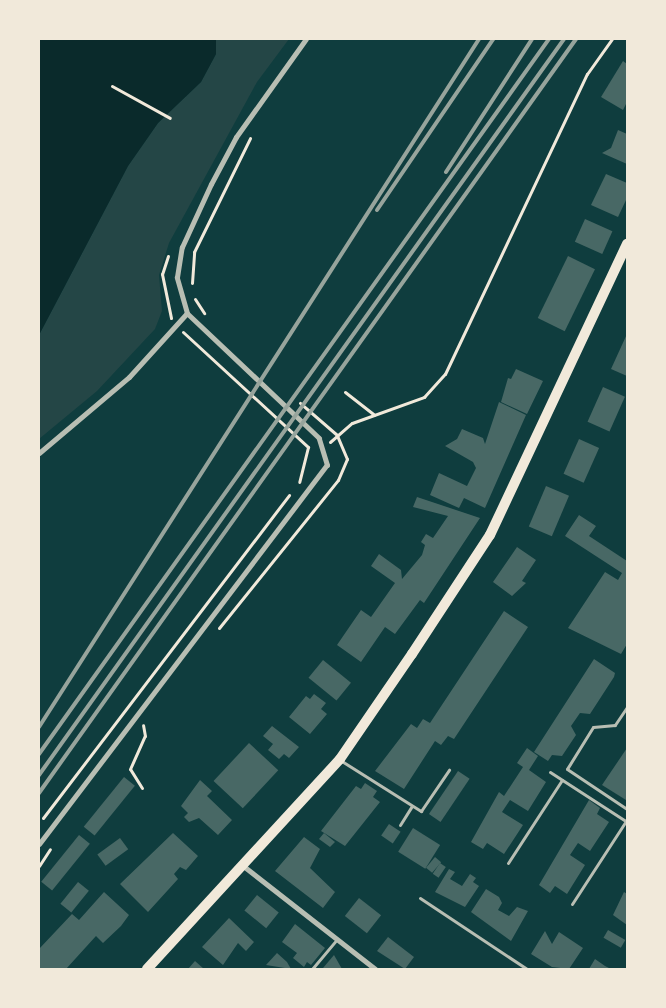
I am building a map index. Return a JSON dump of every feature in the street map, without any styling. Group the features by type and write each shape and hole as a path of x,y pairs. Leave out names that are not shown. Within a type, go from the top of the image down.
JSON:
{"main road":[{"path":"147,969 340,759 490,535 627,244"}],"street":[{"path":"39,844 139,708 322,474 328,457 325,446 319,438 221,348 187,313 177,277 190,226 236,137 306,39"},
{"path":"39,453 129,377 187,313"},
{"path":"242,865 375,969"}],"lane":[{"path":"627,707 615,725 594,727 567,769 627,809"},
{"path":"340,759 421,811 449,770"},
{"path":"550,772 626,821 572,904"},
{"path":"508,863 562,780"},
{"path":"400,825 412,806"},
{"path":"420,898 527,969"},
{"path":"312,969 337,939"}],"path":[{"path":"325,446 352,423 424,397 445,374 586,74 612,39"},
{"path":"112,86 170,118"},
{"path":"207,318 195,299 190,277 194,252 254,133"},
{"path":"39,825 300,481 308,447 176,325"},
{"path":"345,392 374,415"},
{"path":"139,708 145,736 130,768 142,788"}],"shaded area":[{"path":"39,39 216,39 216,54 201,82 158,123 128,166 39,335"},
{"path":"216,39 289,39 257,82 169,243 159,275 162,311 155,329 97,391 39,439 39,335 128,166 158,123 201,82 216,54"}],"building":[{"path":"623,61 627,64 627,102 623,110 601,97"},
{"path":"618,130 627,134 627,164 602,153 611,148"},
{"path":"606,174 627,183 627,198 618,217 591,205"},
{"path":"585,219 612,231 602,254 575,242"},
{"path":"568,256 595,269 565,331 538,318"},
{"path":"627,334 627,376 611,369"},
{"path":"516,369 543,381 527,414 501,402 508,378 511,379"},
{"path":"603,387 625,397 609,431 588,422"},
{"path":"499,402 526,415 485,508 464,498 459,508 430,495 439,473 467,486 476,468 473,462 445,446 457,439 462,429 483,438 485,444"},
{"path":"579,439 599,448 584,483 564,474"},
{"path":"546,486 569,496 552,536 529,527"},
{"path":"417,497 480,518 424,603 420,600 395,634 385,627 361,662 337,645 361,610 371,617 395,583 371,566 379,554 401,570 402,579 422,555 425,545 421,542 426,534 433,538 448,516 413,507"},
{"path":"579,515 596,526 589,536 627,561 627,644 621,654 568,628 605,572 618,580 622,573 565,536"},
{"path":"517,547 536,560 522,581 526,583 512,596 493,582"},
{"path":"504,611 528,627 454,739 448,736 441,745 435,741 404,789 375,771 411,724 417,728 423,719 430,723"},
{"path":"594,659 615,673 614,677 590,714 580,713 571,726 576,735 562,756 552,755 548,761 534,752"},
{"path":"323,660 351,683 337,701 309,678"},
{"path":"314,694 326,703 321,709 327,714 310,734 289,717 306,696 310,699"},
{"path":"272,726 299,747 289,758 284,754 279,759 268,750 273,744 263,736"},
{"path":"249,743 278,770 243,808 214,781"},
{"path":"527,748 538,756 529,770 546,782 528,811 510,800 502,812 523,825 504,854 487,843 483,849 471,842 499,792 504,796 523,767 517,763"},
{"path":"627,748 627,799 626,800 602,785"},
{"path":"458,771 470,779 441,822 429,814"},
{"path":"124,777 135,786 95,836 84,827"},
{"path":"200,780 212,791 207,796 232,820 218,835 199,818 189,822 184,817 188,813 181,806"},
{"path":"365,783 377,791 373,797 380,802 345,846 321,831 356,786 361,789"},
{"path":"589,800 600,808 597,814 609,822 590,851 578,843 570,855 585,865 567,894 555,886 550,893 539,885"},
{"path":"389,824 401,832 393,843 381,836"},
{"path":"413,828 440,845 425,869 398,852"},
{"path":"173,833 198,856 186,870 180,867 174,874 178,879 148,912 120,884"},
{"path":"324,833 335,842 330,847 319,839"},
{"path":"79,835 90,844 52,890 41,882"},
{"path":"304,837 320,849 310,868 335,892 323,908 275,871"},
{"path":"120,838 128,849 106,866 97,854"},
{"path":"435,857 441,862 432,873 426,868"},
{"path":"440,863 446,867 439,878 433,874"},
{"path":"449,869 455,872 450,879 462,886 470,874 476,878 473,882 479,886 465,907 435,892"},
{"path":"78,882 89,891 71,913 60,904"},
{"path":"486,889 499,897 502,903 498,910 509,916 517,907 528,911 511,941 471,912"},
{"path":"104,892 129,915 121,926 103,943 96,936 66,969 39,969 39,949 72,914 79,920"},
{"path":"624,892 627,894 627,925 613,915"},
{"path":"257,895 279,913 266,928 244,911"},
{"path":"359,898 381,915 367,933 345,916"},
{"path":"229,918 254,942 246,951 238,943 223,965 202,947"},
{"path":"295,924 325,948 311,965 307,962 304,967 293,958 297,953 282,942"},
{"path":"608,930 625,940 621,948 604,938"},
{"path":"545,931 552,944 559,932 583,948 569,969 552,967 531,954"},
{"path":"388,937 414,957 405,969 377,951"},
{"path":"277,953 287,962 291,969 266,965"},
{"path":"334,955 342,969 324,969 323,968"},
{"path":"595,959 605,966 611,969 589,969"},
{"path":"195,961 204,969 188,969"}],"railway":[{"path":"39,727 479,39"},
{"path":"377,210 493,39"},
{"path":"446,172 532,39"},
{"path":"39,754 549,39"},
{"path":"39,775 564,39"},
{"path":"39,793 576,39"}]}
